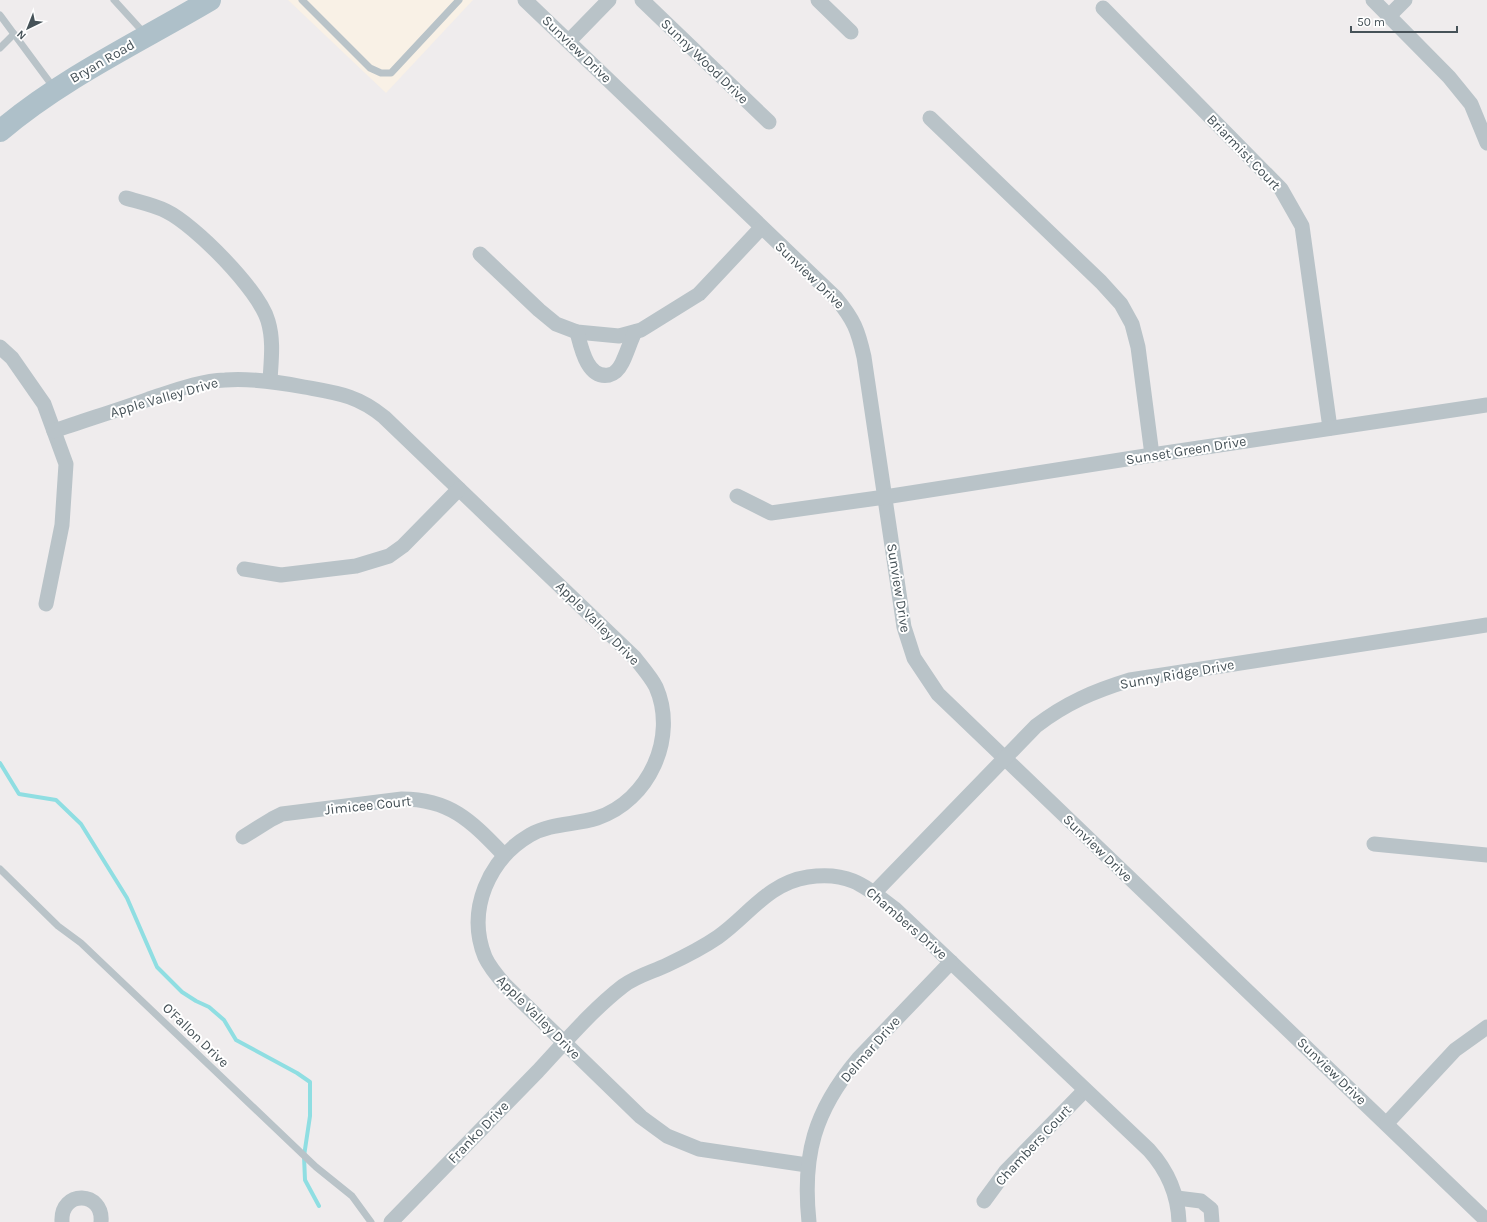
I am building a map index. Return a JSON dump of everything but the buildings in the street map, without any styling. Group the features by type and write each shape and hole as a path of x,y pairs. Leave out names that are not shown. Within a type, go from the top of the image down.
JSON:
{"main road":[{"name":"Bryan Road","path":"0,131 56,89 210,0"}],"street":[{"name":"Sunview Drive","path":"525,0 761,228 836,298 852,317 859,336 864,357 904,627 914,658 938,694 1387,1124 1487,1222"},
{"path":"569,41 609,0"},
{"name":"Sunny Wood Drive","path":"642,0 769,122"},
{"path":"818,0 851,32"},
{"path":"1373,0 1449,77 1471,104 1487,143"},
{"path":"1389,16 1405,0"},
{"name":"Briarmist Court","path":"1103,8 1281,189 1302,226 1330,428"},
{"path":"930,118 1101,282 1121,304 1132,324 1138,347 1152,455"},
{"path":"126,198 165,210 186,224 232,266 258,298 268,319 272,341 270,381"},
{"path":"480,254 539,310 556,324 577,332 619,336 641,330 699,294 761,228"},
{"path":"577,332 582,351 588,364 597,374 603,376 613,374 622,364 635,332"},
{"path":"0,347 12,358 44,404 66,464 62,525 46,604"},
{"name":"Apple Valley Drive","path":"54,430 196,384 224,380 246,379 270,381 332,392 362,402 384,417 635,658 656,687 660,701 663,727 656,761 643,785 630,799 616,809 598,818 544,828 531,834 504,855 496,864 487,880 481,897 479,930 481,943 493,971 506,986 641,1117 667,1136 699,1149 807,1165"},
{"name":"Sunset Green Drive","path":"737,496 771,513 885,497 1330,428 1487,406"},
{"path":"244,569 280,575 356,566 389,556 402,546 459,489"},
{"name":"Sunny Ridge Drive","path":"874,893 1036,726 1053,713 1096,690 1130,680 1487,625"},
{"name":"Jimicee Court","path":"243,837 282,814 402,799 420,799 438,803 457,812 473,824 504,855"},
{"path":"1374,844 1487,855"},
{"name":"Chambers Drive","path":"565,1042 611,995 640,976 697,951 735,924 775,888 807,877 826,875 843,877 861,883 900,913 1159,1161 1167,1174 1177,1198 1179,1222"},
{"name":"Delmar Drive","path":"809,1222 806,1193 807,1165 818,1123 846,1074 952,962"},
{"path":"1387,1124 1455,1050 1487,1027"},
{"name":"Franko Drive","path":"391,1222 565,1042"},
{"name":"Chambers Court","path":"984,1201 1006,1172 1085,1090"},
{"path":"62,1222 62,1216 67,1204 78,1198 85,1198 96,1205 100,1210 101,1222"},
{"path":"1177,1198 1201,1201 1211,1210 1212,1222"}],"lane":[{"path":"114,0 147,36"},
{"path":"302,0 370,68 381,73 391,73 459,0"},
{"path":"0,15 56,89"},
{"path":"0,48 14,34"},
{"name":"O'Fallon Drive","path":"0,869 58,926 81,943 316,1167 352,1196 372,1222"}],"shaded area":[{"path":"288,0 473,0 386,93"}],"waterway":[{"path":"0,763 19,794 56,800 81,824 127,898 157,967 182,992 209,1007 224,1020 236,1040 297,1073 310,1082 310,1116 304,1156 305,1180 319,1206"}]}
